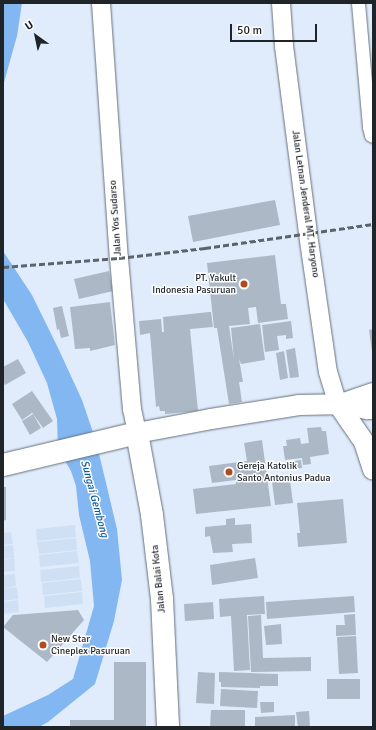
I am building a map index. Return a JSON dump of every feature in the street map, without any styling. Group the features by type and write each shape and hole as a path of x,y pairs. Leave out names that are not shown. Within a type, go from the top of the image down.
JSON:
{"highway":[{"path":"3,465 137,433"},
{"name":"Jalan Balai Kota","path":"137,433 152,515 162,599 168,727"}],"main road":[{"name":"Jalan Yos Sudarso","path":"101,3 119,258 132,410 137,433"},
{"name":"Jalan Letnan Jenderal MT. Haryono","path":"281,3 284,46 308,234 328,372 338,404"},
{"path":"338,404 373,392"},
{"path":"137,433 299,405 338,404 373,410"},
{"path":"338,404 364,442 373,470"}],"street":[{"path":"358,3 368,42 369,127 370,133 373,136"}],"shaded area":[{"path":"75,525 76,537 37,541 36,529"},
{"path":"11,532 13,544 3,545 3,533"},
{"path":"76,538 77,550 39,554 37,542"},
{"path":"13,545 14,558 3,559 3,546"},
{"path":"77,551 79,563 40,567 39,555"},
{"path":"14,558 15,571 3,572 3,560"},
{"path":"79,566 80,578 41,582 40,570"},
{"path":"15,574 16,586 3,588 3,575"},
{"path":"81,579 82,591 43,595 42,583"},
{"path":"17,587 18,599 3,601 3,588"},
{"path":"82,592 83,604 45,608 44,596"},
{"path":"18,600 19,612 3,614 3,602"}],"water":[{"path":"3,3 22,3 17,36 3,86"},
{"name":"Sungai Gembong","path":"3,251 32,295 82,400 96,441 117,529 122,580 114,621 95,684 48,722 39,727 3,727 3,716 48,695 73,679 94,606 90,561 79,515 76,486 71,471 58,449 57,419 47,383 28,342 3,299"}],"building":[{"path":"275,200 280,225 193,242 188,216"},
{"name":"PT. Yakult Indonesia Pasuruan","path":"275,255 281,304 286,304 288,319 258,323 256,307 248,308 250,324 229,326 234,360 231,328 260,324 265,360 241,364 239,359 243,382 239,382 242,402 229,404 217,328 214,328 207,263"},
{"path":"109,271 113,291 79,299 74,279"},
{"path":"110,302 115,345 90,351 90,348 75,349 70,307"},
{"path":"62,306 69,336 61,338 59,329 57,330 53,308"},
{"path":"211,312 213,327 190,329 198,411 165,414 165,411 160,411 159,406 156,407 150,333 140,335 139,321 161,319 162,332 164,332 163,317"},
{"path":"291,321 293,338 286,339 286,335 277,336 279,350 265,352 262,325"},
{"path":"373,329 373,352 372,352 369,330"},
{"path":"295,348 299,377 290,378 286,350"},
{"path":"284,351 288,378 280,380 276,353"},
{"path":"18,359 26,373 5,385 3,381 3,367"},
{"path":"32,391 53,421 43,428 31,411 32,413 22,420 12,404"},
{"path":"33,414 41,428 30,435 22,421"},
{"path":"321,427 322,431 326,431 329,454 310,457 311,464 303,465 302,458 285,460 283,446 287,446 286,440 300,438 301,444 309,443 307,428"},
{"path":"262,440 271,506 196,514 193,489 236,484 236,480 212,483 209,466 247,461 244,443"},
{"path":"301,460 302,468 289,470 288,462"},
{"path":"290,480 293,503 275,505 272,482"},
{"path":"3,487 6,487 6,520 3,521"},
{"path":"343,499 347,543 298,547 297,533 300,533 297,503"},
{"path":"235,518 235,525 251,524 252,543 232,544 233,552 213,553 210,536 205,537 205,527 226,525 226,519"},
{"path":"255,558 258,578 212,585 210,565"},
{"path":"264,596 265,614 247,615 250,670 234,671 231,616 220,617 219,599"},
{"path":"354,596 355,612 267,619 266,602"},
{"path":"213,602 214,619 185,621 184,604"},
{"name":"New Star Cineplex Pasuruan","path":"78,610 84,620 47,662 3,627 13,615"},
{"path":"355,614 356,635 336,636 336,625 345,625 344,615"},
{"path":"261,615 263,658 311,657 311,671 251,672 248,616"},
{"path":"281,624 282,644 266,645 264,626"},
{"path":"356,636 358,673 339,674 337,637"},
{"path":"114,662 146,662 146,727 70,727 70,720 114,720"},
{"path":"198,672 215,673 214,704 196,703"},
{"path":"219,672 278,674 278,686 260,686 260,688 221,687 221,682 219,682"},
{"path":"327,679 360,679 360,699 327,699"},
{"path":"221,689 258,691 257,708 220,706"},
{"path":"260,702 274,702 274,712 261,713"},
{"path":"211,710 245,710 245,727 210,727"},
{"path":"309,711 310,727 298,727 296,712"},
{"path":"295,715 295,727 255,727 255,717"}],"railway":[{"path":"3,267 119,258 205,248 373,224"}],"place":[{"name":"PT. Yakult Indonesia Pasuruan","path":"244,284"},
{"name":"Gereja Katolik Santo Antonius Padua","path":"229,472"},
{"name":"New Star Cineplex Pasuruan","path":"43,645"}]}
